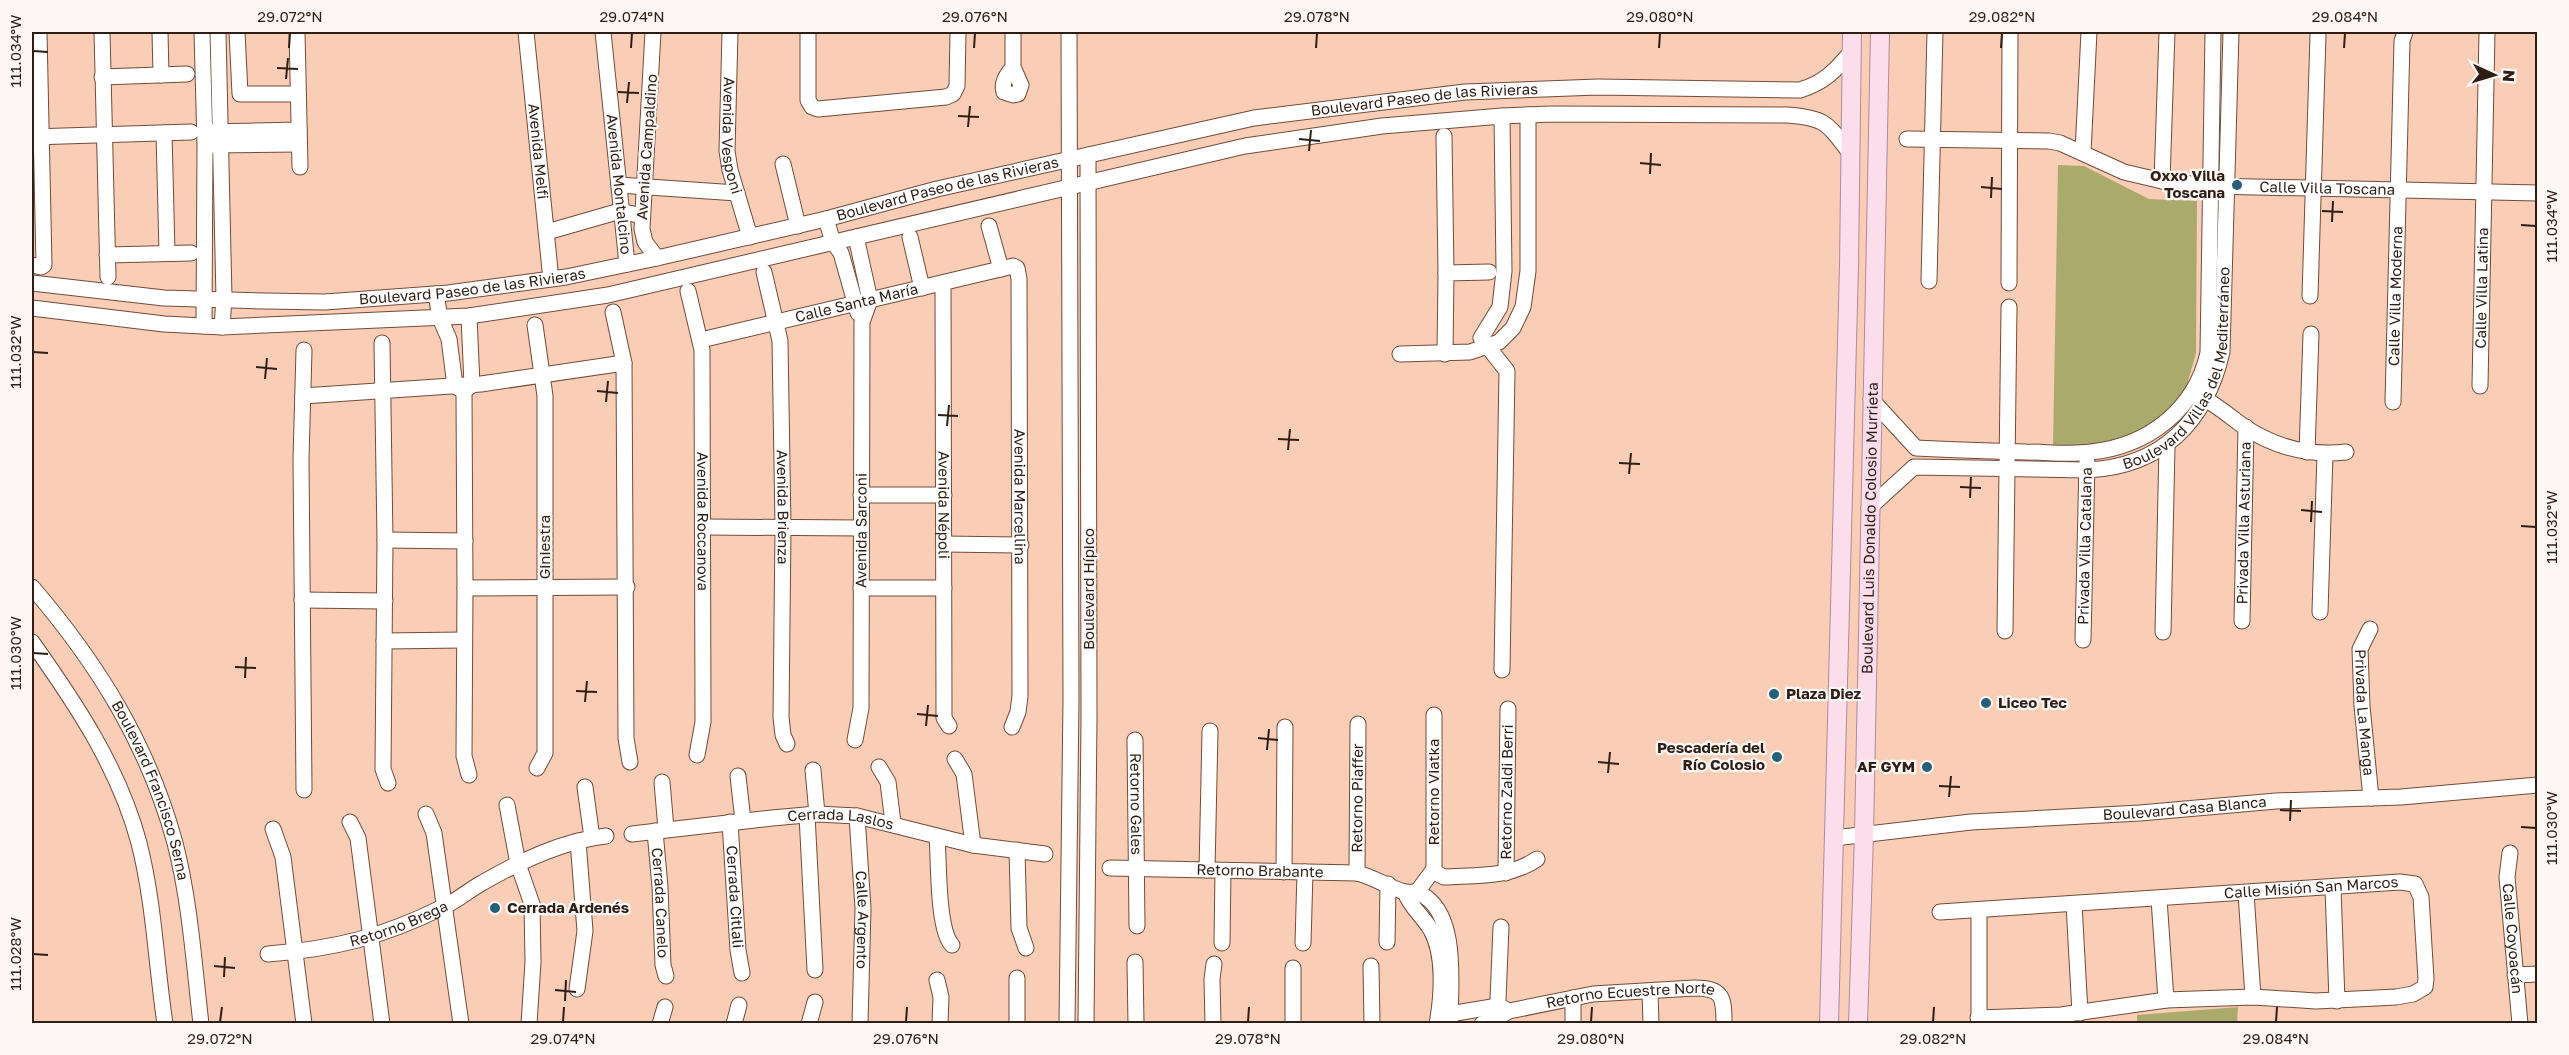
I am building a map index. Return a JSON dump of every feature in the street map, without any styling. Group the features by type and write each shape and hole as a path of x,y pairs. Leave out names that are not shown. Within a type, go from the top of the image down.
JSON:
{"main road":[{"name":"Boulevard Luis Donaldo Colosio Murrieta","path":"1829,1023 1849,266 1852,32"},
{"name":"Boulevard Luis Donaldo Colosio Murrieta","path":"1858,1023 1864,834 1880,32"},
{"path":"1849,266 1875,267"}],"street":[{"path":"32,265 41,267 44,265 36,137 39,32"},
{"path":"102,32 108,277"},
{"path":"160,32 161,75"},
{"path":"202,32 208,137 224,298 222,327"},
{"path":"204,326 208,137 218,32"},
{"path":"237,32 240,94 298,94"},
{"path":"297,32 300,167"},
{"name":"Avenida Melfi","path":"526,32 550,270"},
{"name":"Avenida Montalcino","path":"603,32 627,264"},
{"name":"Avenida Campaldino","path":"653,32 642,234 657,258"},
{"name":"Avenida Vesponi","path":"730,32 727,152 750,237"},
{"path":"808,32 808,100 812,107 818,109 946,97 953,93 957,86 958,32"},
{"path":"1013,32 1013,67"},
{"name":"Boulevard Hípico","path":"1067,1023 1070,879 1070,32"},
{"path":"1929,281 1935,32"},
{"path":"2009,283 2010,32"},
{"path":"2083,152 2089,32"},
{"path":"2162,181 2167,32"},
{"name":"Boulevard Villas del Mediterráneo","path":"1916,448 1956,450 2087,470 2109,469 2130,465 2167,446 2196,414 2208,353 2213,32"},
{"name":"Boulevard Villas del Mediterráneo","path":"1914,467 1955,466 2007,459 2088,453 2122,447 2158,429 2214,380 2222,352 2231,32"},
{"name":"Calle Villa Moderna","path":"2393,402 2402,41 2405,32"},
{"name":"Calle Villa Latina","path":"2480,386 2487,32"},
{"path":"2310,296 2318,35"},
{"name":"Boulevard Paseo de las Rivieras","path":"32,283 164,298 325,302 436,294 566,277 657,258 798,226 938,189 1254,118 1465,92 1598,87 1800,90 1824,80 1852,51"},
{"path":"102,77 187,74"},
{"path":"1400,354 1470,352 1499,342 1513,327 1523,307 1528,271 1528,115"},
{"name":"Boulevard Paseo de las Rivieras","path":"32,308 75,315 222,327 469,316 608,295 1087,181 1245,146 1382,126 1528,115 1811,117 1825,122 1850,153"},
{"path":"1502,116 1504,271 1500,307 1481,338 1507,371 1502,670"},
{"path":"36,137 164,132 208,137 299,137"},
{"path":"164,132 167,253"},
{"path":"1444,136 1445,354"},
{"name":"Calle Villa Toscana","path":"1907,139 2049,141 2083,152 2124,172 2162,181 2211,186 2538,193"},
{"name":"Boulevard Hípico","path":"1086,1023 1089,718 1088,155"},
{"path":"783,164 798,226"},
{"path":"619,185 737,193"},
{"path":"547,232 620,211 642,216"},
{"name":"Avenida Sarconi","path":"826,219 833,243 841,254 854,304 862,322"},
{"name":"Avenida Marcellina","path":"989,226 1007,268 1018,270 1019,279 1021,545 1019,705 1012,727"},
{"path":"623,236 642,234"},
{"path":"856,237 870,300"},
{"path":"910,237 922,288"},
{"path":"107,255 191,252"},
{"name":"Calle Santa María","path":"701,340 1007,268"},
{"name":"Avenida Brienza","path":"765,272 780,341 783,527 780,717 787,744"},
{"path":"1446,273 1489,272"},
{"path":"566,277 564,289 571,301"},
{"name":"Avenida Népoli","path":"943,283 944,718 949,726"},
{"name":"Avenida Roccanova","path":"688,291 701,340 704,527 703,722 697,755"},
{"path":"436,294 440,318 464,387"},
{"name":"Avenida Sarconi","path":"855,740 860,717 862,322 870,300"},
{"path":"2005,631 2009,307"},
{"path":"613,312 624,363 627,587 626,738 630,762"},
{"path":"469,316 464,387 464,756 469,775"},
{"name":"Giniestra","path":"535,325 544,376 545,588 544,753 537,768"},
{"path":"2307,452 2311,333"},
{"path":"382,343 385,540 383,769 388,783"},
{"path":"304,350 301,459 304,790"},
{"path":"303,396 464,387 624,363"},
{"path":"2199,395 2246,427 2273,442 2307,452 2325,454 2346,452"},
{"path":"1869,508 1914,467 1916,448 1871,399"},
{"name":"Privada Villa Asturiana","path":"2242,621 2246,427"},
{"path":"2163,632 2167,446"},
{"path":"1955,466 1956,450"},
{"name":"Privada Villa Catalana","path":"2083,640 2088,453"},
{"path":"2320,612 2325,454"},
{"path":"861,495 944,495"},
{"path":"704,527 861,528"},
{"path":"385,540 465,541"},
{"path":"944,544 1021,545"},
{"name":"Boulevard Francisco Serna","path":"32,586 78,643 103,680 144,753 154,778 179,861 201,1023"},
{"path":"465,588 627,587"},
{"path":"861,588 944,588"},
{"path":"302,600 385,601"},
{"name":"Privada La Manga","path":"2370,629 2360,649 2362,706 2371,798"},
{"path":"384,641 464,640"},
{"name":"Boulevard Francisco Serna","path":"32,642 71,697 91,731 106,759 130,815 150,893 165,1023"},
{"name":"Retorno Zaldi Berri","path":"1506,873 1508,710"},
{"name":"Retorno Viatka","path":"1434,715 1439,873"},
{"name":"Retorno Piaffer","path":"1357,873 1358,724"},
{"path":"1284,872 1285,727"},
{"path":"1207,870 1210,731"},
{"name":"Retorno Gales","path":"1135,740 1137,926"},
{"path":"955,759 964,774 973,844"},
{"path":"879,767 888,782 893,823"},
{"path":"813,770 815,970"},
{"name":"Cerrada Citlali","path":"738,776 736,822 738,950 742,972"},
{"name":"Cerrada Canelo","path":"662,782 660,887 663,965 666,976"},
{"name":"Boulevard Casa Blanca","path":"1834,837 1971,822 2140,813 2276,801 2371,798 2538,785"},
{"path":"577,989 585,931 592,838 585,788"},
{"path":"507,805 518,864 531,897 533,915 529,1023"},
{"path":"426,814 434,833 461,1023"},
{"name":"Cerrada Laslos","path":"632,834 812,815 857,816 973,844 1045,854"},
{"name":"Calle Argento","path":"857,816 862,908 860,1023"},
{"path":"350,822 358,838 382,1023"},
{"path":"273,829 283,857 304,1023"},
{"path":"937,836 943,925 946,939 952,945"},
{"path":"518,864 592,838"},
{"path":"1017,850 1018,928 1026,948"},
{"name":"Calle Coyoacán","path":"2510,853 2507,877 2520,1023"},
{"path":"1445,1021 1440,1010 1437,948 1432,932 1415,899 1439,873 1506,873 1528,866 1537,860"},
{"name":"Retorno Brega","path":"268,954 295,952 372,938 446,906 480,884 518,864"},
{"name":"Retorno Brabante","path":"1110,868 1357,873 1388,884 1415,899"},
{"path":"1221,943 1223,871"},
{"path":"1303,944 1305,872"},
{"path":"1070,879 1087,879"},
{"name":"Calle Misión San Marcos","path":"2400,882 2415,884 2421,897 2425,987 2413,994 2337,1001 2253,997 2166,1000 2080,1013 1978,1021 1979,910 2246,893 2400,882"},
{"path":"1387,942 1388,884"},
{"path":"2333,888 2337,1001"},
{"path":"2246,893 2253,997"},
{"path":"2159,899 2166,1000"},
{"path":"2074,904 2080,1013"},
{"path":"1940,912 1979,910"},
{"path":"1500,1015 1502,927"},
{"path":"1135,962 1136,1023"},
{"path":"1213,1023 1214,964"},
{"path":"1371,966 1372,1023"},
{"path":"1293,968 1293,1023"},
{"path":"2515,975 2538,974"},
{"path":"1017,978 1017,1023"},
{"path":"937,980 941,997 940,1023"},
{"name":"Retorno Ecuestre Norte","path":"1445,1021 1500,1015 1573,998 1611,992 1709,988 1717,991 1722,998 1724,1023"},
{"path":"1650,991 1651,1023"},
{"path":"1573,998 1573,1023"},
{"path":"808,1023 815,1002"},
{"path":"734,1023 739,1005"},
{"path":"660,1023 665,1007"},
{"name":"Retorno Ecuestre Norte","path":"1482,1023 1500,1015"}],"shaded area":[{"path":"2058,165 2084,166 2149,199 2197,201 2196,353 2185,392 2149,429 2096,447 2053,447"},
{"path":"2238,1007 2237,1023 2137,1023 2137,1015"}],"place":[{"name":"Oxxo Villa Toscana","path":"2237,185"},
{"name":"Plaza Diez","path":"1774,694"},
{"name":"Liceo Tec","path":"1986,703"},
{"name":"Pescadería del Río Colosio","path":"1777,757"},
{"name":"AF GYM","path":"1927,767"},
{"name":"Cerrada Ardenés","path":"495,908"}]}
